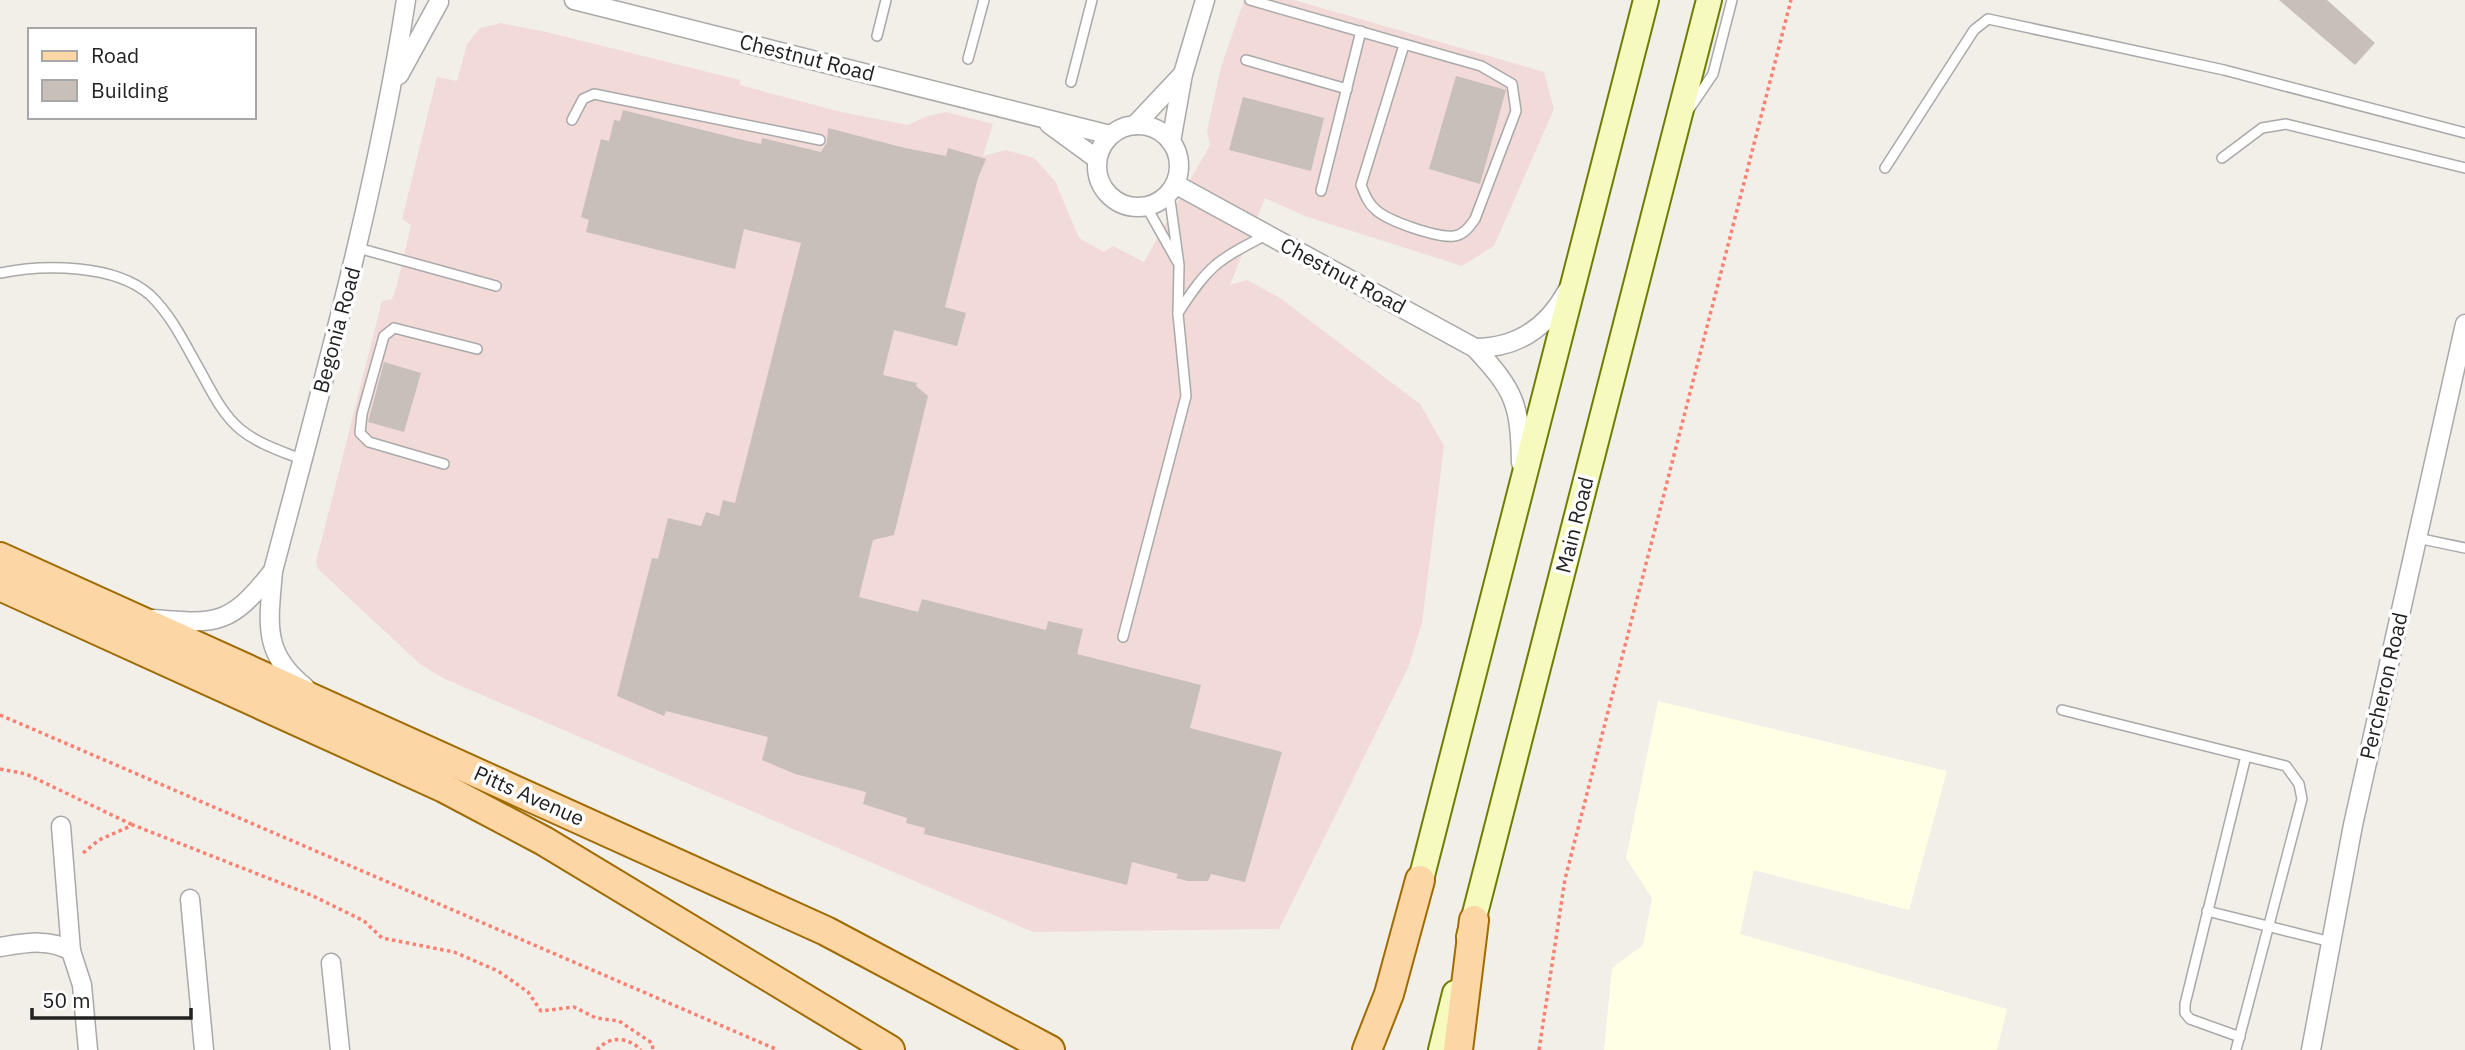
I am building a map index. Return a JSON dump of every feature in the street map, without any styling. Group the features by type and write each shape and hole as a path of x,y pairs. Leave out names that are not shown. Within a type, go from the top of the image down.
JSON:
{"main road":[{"path":"1367,1050 1390,995 1646,0"},
{"name":"Main Road","path":"1441,1050 1709,0"},
{"name":"Pitts Avenue","path":"0,557 138,617 826,930 1050,1050"},
{"name":"Pitts Avenue","path":"0,586 455,794 544,841 890,1050"},
{"path":"1380,1050 1420,880"},
{"path":"1458,1050 1474,920"}],"street":[{"name":"Begonia Road","path":"273,571 358,248 392,87 406,0"},
{"name":"Chestnut Road","path":"574,0 1110,135"},
{"path":"1171,142 1183,74 1205,0"},
{"name":"Begonia Road","path":"392,87 437,1"},
{"path":"1135,125 1183,74"},
{"name":"Chestnut Road","path":"1040,118 1097,159"},
{"path":"1135,125 1161,132 1171,142 1177,154 1179,168 1172,188 1146,206 1120,204 1109,196 1097,172 1097,159 1110,135 1135,125"},
{"name":"Chestnut Road","path":"1172,188 1266,235 1475,348 1507,383 1515,400 1520,422 1521,490"},
{"path":"1475,348 1494,348 1519,341 1540,328 1560,303 1579,268"},
{"name":"Percheron Road","path":"2311,1050 2353,825 2465,324"},
{"path":"138,617 183,623 210,622 227,617 245,606 273,571"},
{"path":"273,571 270,631 276,658 296,680 330,706"},
{"path":"61,826 71,951 82,985 88,1050"},
{"path":"190,899 204,1050"},
{"path":"0,947 40,942 60,944 71,951"},
{"path":"331,963 340,1050"}],"lane":[{"path":"877,36 886,0"},
{"path":"968,59 984,0"},
{"path":"1071,82 1092,0"},
{"path":"1250,0 1481,66 1507,79 1515,93 1516,111 1475,219 1467,230 1455,236 1434,233 1377,211 1366,200 1361,185 1404,45"},
{"path":"1676,128 1713,74 1732,0"},
{"path":"1885,169 1974,30 1987,19 2224,70 2465,134"},
{"path":"1321,191 1362,31"},
{"path":"1246,60 1347,89"},
{"path":"572,120 583,99 594,94 820,139"},
{"path":"2222,158 2262,128 2286,124 2465,168"},
{"path":"1123,637 1186,396 1178,314 1180,265 1172,188"},
{"path":"1146,206 1180,265"},
{"path":"1178,314 1202,276 1218,261 1266,235"},
{"path":"358,248 496,286"},
{"path":"0,273 63,266 124,280 149,294 168,315 221,407 238,428 257,441 303,460"},
{"path":"444,464 369,442 359,433 384,336 394,328 477,349"},
{"path":"2417,538 2465,548"},
{"path":"2062,710 2286,766 2299,784 2302,799 2236,1050"},
{"path":"2240,1037 2190,1019 2185,1013 2207,911 2246,756"},
{"path":"2207,911 2330,942"}],"path":[{"path":"1539,1050 1565,878 1791,0"},
{"path":"0,715 778,1050"},
{"path":"0,769 26,774 133,825 311,895 364,921 382,938 454,952 498,971 528,992 541,1011 575,1007 596,1018 619,1021 652,1043 653,1050"},
{"path":"64,867 99,840 133,825"},
{"path":"635,1044 641,1034"},
{"path":"597,1050 608,1041 618,1039 635,1044 641,1050"}],"shaded area":[{"path":"1244,0 1294,0 1544,72 1554,109 1494,246 1462,266 1305,216 1265,198 1230,285 1247,280 1280,298 1420,404 1444,446 1422,623 1408,668 1279,929 1033,932 445,679 421,665 318,569 316,562 382,301 392,299 397,285 411,225 402,219 437,77 457,81 467,44 480,28 501,23 546,32 740,80 740,85 841,112 908,125 927,116 946,112 993,124 983,156 1006,150 1034,158 1055,181 1079,238 1104,252 1113,246 1144,262 1210,145 1207,131 1221,67"},
{"path":"1658,701 1947,771 1909,910 1754,870 1740,934 2007,1009 1997,1050 1604,1050 1612,968 1643,945 1652,898 1626,858"}],"building":[{"path":"2279,0 2327,0 2375,43 2355,65"},
{"path":"1456,76 1506,90 1480,184 1429,169"},
{"path":"1243,97 1324,118 1311,171 1229,150"},
{"path":"623,110 761,144 762,138 821,152 827,142 828,128 905,148 946,156 948,148 986,159 978,178 945,307 966,313 957,346 894,330 883,375 917,383 916,386 928,396 894,535 873,540 859,597 918,612 922,599 1046,630 1048,621 1083,629 1077,654 1201,685 1190,728 1282,752 1245,882 1211,874 1208,881 1188,881 1176,878 1178,874 1132,862 1127,885 924,834 925,828 906,823 907,818 863,804 866,792 795,774 762,760 768,737 666,711 664,716 617,696 652,558 658,559 668,518 701,526 706,512 719,516 723,500 735,503 801,243 744,229 735,269 586,232 589,220 581,217 601,139 609,141 614,120 620,121"},
{"path":"384,362 421,373 404,432 368,422"}]}
